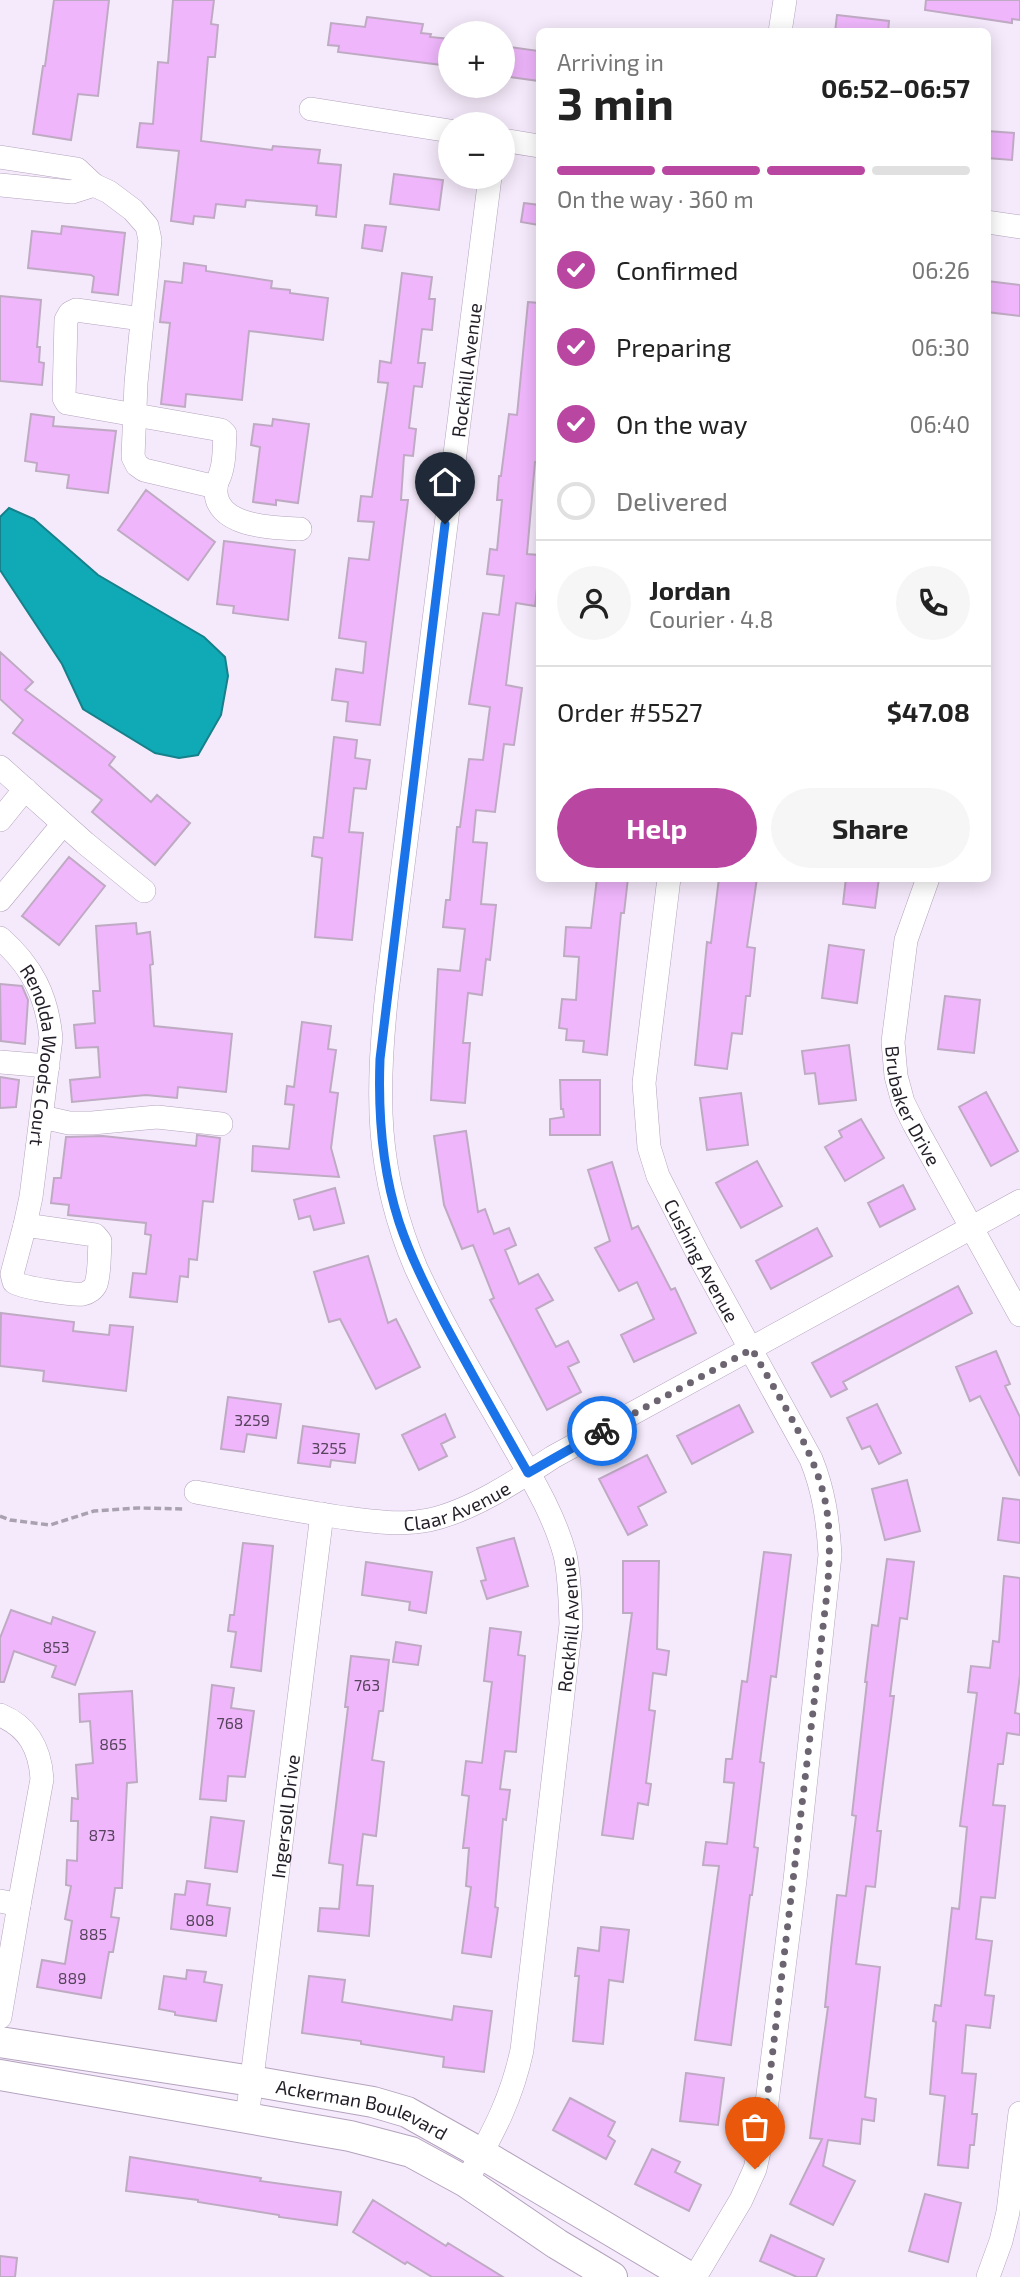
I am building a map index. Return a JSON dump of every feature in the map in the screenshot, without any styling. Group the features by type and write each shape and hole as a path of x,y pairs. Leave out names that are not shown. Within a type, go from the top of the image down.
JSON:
{"street":[{"path":"780,28 785,0"},
{"path":"311,109 438,129"},
{"path":"515,142 536,146"},
{"path":"0,157 77,169 94,185 109,192 133,210 147,226 150,240 133,457 137,465 145,470 216,487"},
{"path":"0,185 72,192 94,185"},
{"name":"Rockhill Avenue","path":"467,2182 498,2124 515,2084 522,2050 571,1624 570,1589 565,1557 555,1526 446,1326 417,1268 399,1222 387,1179 381,1133 379,1082 387,992 488,189"},
{"path":"991,223 1020,227"},
{"path":"142,319 76,310 70,313 66,320 64,398 67,403 220,430 225,434 222,471 216,487 218,500 225,512 239,521 300,529"},
{"path":"0,767 144,891"},
{"path":"0,820 25,789"},
{"path":"0,900 63,824"},
{"name":"Cushing Avenue","path":"669,882 644,1083 649,1147 658,1176 811,1459 821,1486 828,1521 830,1555 795,1880 763,2134 755,2169 741,2200 695,2277"},
{"name":"Brubaker Drive","path":"927,882 906,940 893,1042 896,1076 903,1102 914,1124 1020,1315"},
{"name":"Renolda Woods Court","path":"0,938 32,974 43,995 51,1038 42,1118 25,1225"},
{"path":"0,1062 48,1066"},
{"path":"42,1118 69,1123 92,1123 157,1117 221,1124"},
{"name":"Claar Avenue","path":"196,1492 377,1522 408,1523 431,1519 464,1507 528,1473 1020,1200"},
{"name":"Ingersoll Drive","path":"247,2118 322,1514"},
{"path":"0,1715 23,1729 34,1742 40,1758 42,1779 9,1903 0,2017"},
{"name":"Ackerman Boulevard","path":"0,2042 252,2081 373,2102 407,2112 689,2277"},
{"name":"Ackerman Boulevard","path":"0,2075 350,2136 411,2152 467,2182 556,2244 612,2277"},
{"path":"988,2277 1008,2212 1020,2113"}],"path":[{"path":"0,1516 50,1525 94,1511 186,1509 196,1492"}],"water":[{"path":"9,508 34,519 98,575 204,637 225,657 228,676 221,715 198,755 179,758 155,753 83,709 62,664 0,570 0,517"}],"building":[{"path":"54,0 109,0 98,96 78,94 71,140 33,134"},
{"path":"173,0 214,0 211,24 218,25 215,57 208,57 201,141 272,150 273,146 320,150 318,163 341,165 336,217 316,215 317,206 246,200 245,207 216,204 214,218 194,216 193,224 171,221 179,151 137,147 140,123 153,124 158,62 168,63"},
{"path":"926,0 1020,0 1020,20 1012,19 1012,23 925,10"},
{"path":"837,15 889,21 888,28 835,28"},
{"path":"367,17 423,24 421,33 438,38 438,64 338,52 339,46 328,45 331,23 365,27"},
{"path":"515,48 536,51 536,81 515,78"},
{"path":"991,131 1014,133 1012,160 991,158"},
{"path":"394,174 438,179 438,189 442,189 439,210 390,204"},
{"path":"524,203 536,205 536,224 521,222"},
{"path":"365,225 386,227 382,251 362,248"},
{"path":"62,226 125,233 118,295 92,292 94,277 91,275 28,268 32,231 61,234"},
{"path":"184,263 206,266 206,271 272,281 271,288 290,290 290,293 328,298 323,340 249,331 242,400 186,394 185,407 161,404 170,323 160,322 165,281 182,283"},
{"path":"402,273 432,277 429,299 435,299 432,330 422,329 418,363 425,363 422,387 414,386 409,428 416,429 413,456 404,455 401,500 408,500 380,725 346,721 348,702 332,700 336,669 363,673 366,642 339,638 349,558 369,560 374,522 358,521 361,496 372,497 388,383 378,382 380,361 391,363"},
{"path":"991,281 1020,285 1020,316 991,312"},
{"path":"0,296 41,300 37,347 40,347 39,362 44,363 42,385 0,381"},
{"path":"528,302 536,303 536,462 527,554 536,555 535,606 516,603 506,685 522,688 514,745 504,744 495,812 476,810 473,842 487,843 481,904 496,905 490,960 486,959 482,995 468,993 463,1043 470,1043 465,1103 431,1100 438,969 460,971 465,929 443,927 446,900 450,900 457,827 460,827 469,759 483,760 490,707 469,704 483,613 499,615 504,576 487,574 490,549 497,550 502,500 497,500 499,476 509,414 517,415"},
{"path":"31,414 54,417 53,426 116,431 108,493 67,488 69,475 36,471 37,463 25,461"},
{"path":"273,419 309,424 298,503 276,500 276,505 253,502 260,447 251,445 254,424 272,426"},
{"path":"146,490 215,542 188,580 118,530"},
{"path":"224,541 295,550 288,620 233,613 234,606 217,604"},
{"path":"0,652 33,682 25,690 115,757 109,765 151,802 157,795 190,823 155,865 92,812 102,800 13,733 23,720 0,699"},
{"path":"334,737 357,740 355,758 370,760 366,789 354,788 349,832 363,833 352,940 315,937 322,858 312,856 314,837 323,838"},
{"path":"69,857 105,886 59,945 22,916"},
{"path":"597,882 628,882 624,913 621,913 607,1055 583,1052 584,1041 566,1040 567,1029 559,1028 562,999 576,1000 579,957 564,956 566,927 591,928"},
{"path":"719,882 756,882 747,947 755,948 750,996 746,996 742,1034 732,1033 727,1069 695,1065 707,942 711,943"},
{"path":"846,882 878,882 875,908 843,904"},
{"path":"136,923 137,934 150,932 154,1026 232,1034 226,1092 178,1087 177,1098 146,1095 72,1102 70,1080 100,1077 98,1047 76,1048 74,1025 95,1023 93,991 100,991 96,926"},
{"path":"829,945 864,950 857,1003 822,998"},
{"path":"0,984 22,986 28,1000 25,1044 1,1041"},
{"path":"945,996 980,1000 974,1053 938,1049"},
{"path":"302,1022 331,1026 328,1049 336,1050 330,1092 338,1093 331,1148 339,1177 252,1171 253,1146 289,1149 294,1105 285,1104 287,1086 294,1087"},
{"path":"849,1045 856,1100 819,1104 815,1073 805,1074 802,1051"},
{"path":"0,1077 19,1080 16,1107 0,1108"},
{"path":"560,1080 600,1080 600,1135 550,1135 550,1119 564,1117 561,1109"},
{"path":"986,1092 1018,1151 991,1166 959,1107"},
{"path":"741,1093 748,1145 707,1150 700,1098"},
{"path":"861,1119 884,1158 845,1181 825,1147 842,1137 839,1131"},
{"path":"466,1131 478,1212 485,1209 494,1234 509,1228 516,1245 505,1250 519,1284 538,1274 553,1300 536,1309 556,1347 568,1341 579,1362 568,1367 581,1392 547,1410 490,1300 494,1298 473,1245 462,1249 444,1205 434,1136"},
{"path":"197,1135 220,1138 213,1202 203,1201 197,1260 189,1259 188,1277 180,1276 177,1302 130,1297 133,1273 146,1274 151,1235 145,1234 146,1223 68,1215 69,1205 51,1203 54,1178 61,1178 66,1137 103,1136 196,1146"},
{"path":"757,1161 782,1206 741,1228 716,1183"},
{"path":"612,1162 632,1229 638,1226 671,1290 675,1288 696,1333 634,1362 621,1335 654,1319 637,1282 619,1291 595,1248 610,1241 588,1170"},
{"path":"903,1185 915,1209 880,1227 868,1203"},
{"path":"335,1188 344,1223 314,1230 310,1216 299,1219 294,1200"},
{"path":"817,1228 832,1256 771,1289 756,1261"},
{"path":"368,1256 388,1323 396,1319 420,1367 376,1389 340,1319 329,1322 314,1272"},
{"path":"958,1286 972,1313 843,1382 847,1389 831,1397 812,1363"},
{"path":"1,1313 74,1322 73,1331 109,1335 110,1325 133,1327 126,1391 43,1381 44,1371 0,1366"},
{"path":"996,1351 1010,1384 1005,1386 1020,1417 1020,1476 980,1396 970,1401 956,1367"},
{"path":"228,1397 281,1404 276,1438 247,1434 244,1452 221,1449"},
{"path":"877,1404 901,1453 879,1464 870,1446 862,1449 847,1418"},
{"path":"739,1405 753,1432 692,1464 677,1436"},
{"path":"445,1414 455,1437 441,1444 447,1456 419,1470 402,1435"},
{"path":"303,1426 359,1434 355,1463 331,1460 330,1467 298,1463"},
{"path":"647,1455 666,1492 638,1507 647,1525 628,1535 599,1479"},
{"path":"907,1480 920,1531 885,1540 872,1489"},
{"path":"1003,1498 1020,1500 1020,1543 998,1540"},
{"path":"514,1538 528,1586 487,1599 481,1581 486,1580 477,1548"},
{"path":"243,1543 273,1546 261,1671 231,1667 236,1632 228,1631 230,1615 234,1615"},
{"path":"764,1552 791,1555 776,1677 771,1676 760,1762 764,1763 754,1847 758,1848 731,2045 695,2040 719,1866 703,1865 706,1842 727,1844 734,1783 724,1782 726,1759 732,1759 742,1681 747,1682"},
{"path":"887,1559 914,1562 907,1619 900,1618 890,1696 894,1696 877,1831 881,1831 875,1887 866,1886 856,1964 880,1967 865,2097 876,2099 874,2121 862,2119 860,2144 828,2140 823,2166 855,2181 833,2225 790,2204 822,2139 810,2138 828,2007 825,2007 831,1948 837,1895 846,1896 856,1816 852,1815 865,1682 872,1625 878,1626"},
{"path":"623,1561 659,1561 657,1649 669,1651 666,1675 653,1673 649,1710 655,1711 646,1783 651,1784 648,1805 638,1803 633,1839 602,1835 632,1613 623,1613"},
{"path":"366,1562 432,1572 426,1613 409,1610 410,1602 362,1595"},
{"path":"1004,1576 1020,1578 1020,1675 1015,1713 1020,1714 1020,1735 1007,1733 1003,1764 998,1764 993,1805 1005,1806 995,1898 981,1897 976,1939 992,1941 985,1995 994,1996 990,2028 966,2025 962,2073 976,2074 972,2114 977,2114 974,2145 970,2145 968,2168 938,2165 945,2096 930,2094 936,2022 933,2021 935,2005 941,2006 952,1908 959,1909 967,1827 960,1826 977,1693 968,1692 971,1666 990,1668 993,1641 999,1642"},
{"path":"11,1610 51,1624 53,1617 95,1632 75,1685 52,1677 56,1666 14,1651 4,1682 0,1682 0,1638"},
{"path":"490,1628 521,1632 518,1655 525,1656 516,1752 505,1751 500,1789 510,1790 506,1820 503,1819 495,1907 498,1908 491,1957 462,1953 471,1887 466,1886 469,1848 463,1848 469,1796 462,1795 466,1761 482,1763 492,1682 484,1681"},
{"path":"396,1642 421,1646 418,1665 393,1662"},
{"path":"351,1656 389,1660 383,1711 379,1711 372,1760 384,1762 376,1836 363,1834 357,1885 373,1886 369,1936 318,1931 320,1908 339,1909 343,1865 329,1863 348,1707 345,1707"},
{"path":"212,1685 234,1688 231,1708 254,1711 245,1777 228,1776 226,1801 200,1799"},
{"path":"132,1691 137,1782 127,1783 122,1888 115,1888 111,1917 119,1918 113,1952 109,1952 101,1998 37,1987 42,1960 65,1964 72,1921 65,1919 71,1886 66,1885 67,1860 77,1861 78,1821 71,1821 72,1798 78,1799 76,1765 93,1763 90,1721 80,1722 79,1694"},
{"path":"211,1817 244,1821 237,1872 205,1868"},
{"path":"187,1881 210,1884 207,1905 230,1908 226,1936 171,1929 175,1894 185,1895"},
{"path":"601,1927 629,1930 623,1982 609,1980 603,2044 573,2041 579,1976 575,1976 578,1948 599,1951"},
{"path":"187,1970 206,1972 204,1982 222,1985 216,2021 175,2015 175,2012 159,2009 164,1976 186,1979"},
{"path":"309,1976 345,1980 342,2002 452,2020 454,2006 492,2011 484,2072 443,2067 444,2057 302,2033"},
{"path":"686,2073 724,2078 718,2125 680,2121"},
{"path":"570,2098 615,2122 608,2136 615,2141 606,2159 553,2130"},
{"path":"652,2149 680,2162 675,2172 701,2185 689,2211 635,2184"},
{"path":"130,2157 261,2178 260,2181 341,2192 337,2225 279,2217 198,2200 126,2191"},
{"path":"925,2194 961,2203 948,2262 909,2251"},
{"path":"373,2200 446,2246 448,2243 503,2277 432,2277 407,2262 405,2264 353,2232"},
{"path":"771,2235 824,2259 816,2277 797,2277 760,2261"},
{"path":"0,2256 17,2258 15,2277 0,2277"}],"way so far":[{"path":"602,1431 752,1349 811,1459 821,1486 828,1521 830,1555 827,1593 795,1880 763,2134 755,2169"}],"route":[{"path":"445,524 380,1059 381,1133 387,1179 399,1222 417,1268 464,1361 528,1473 602,1431"}]}
